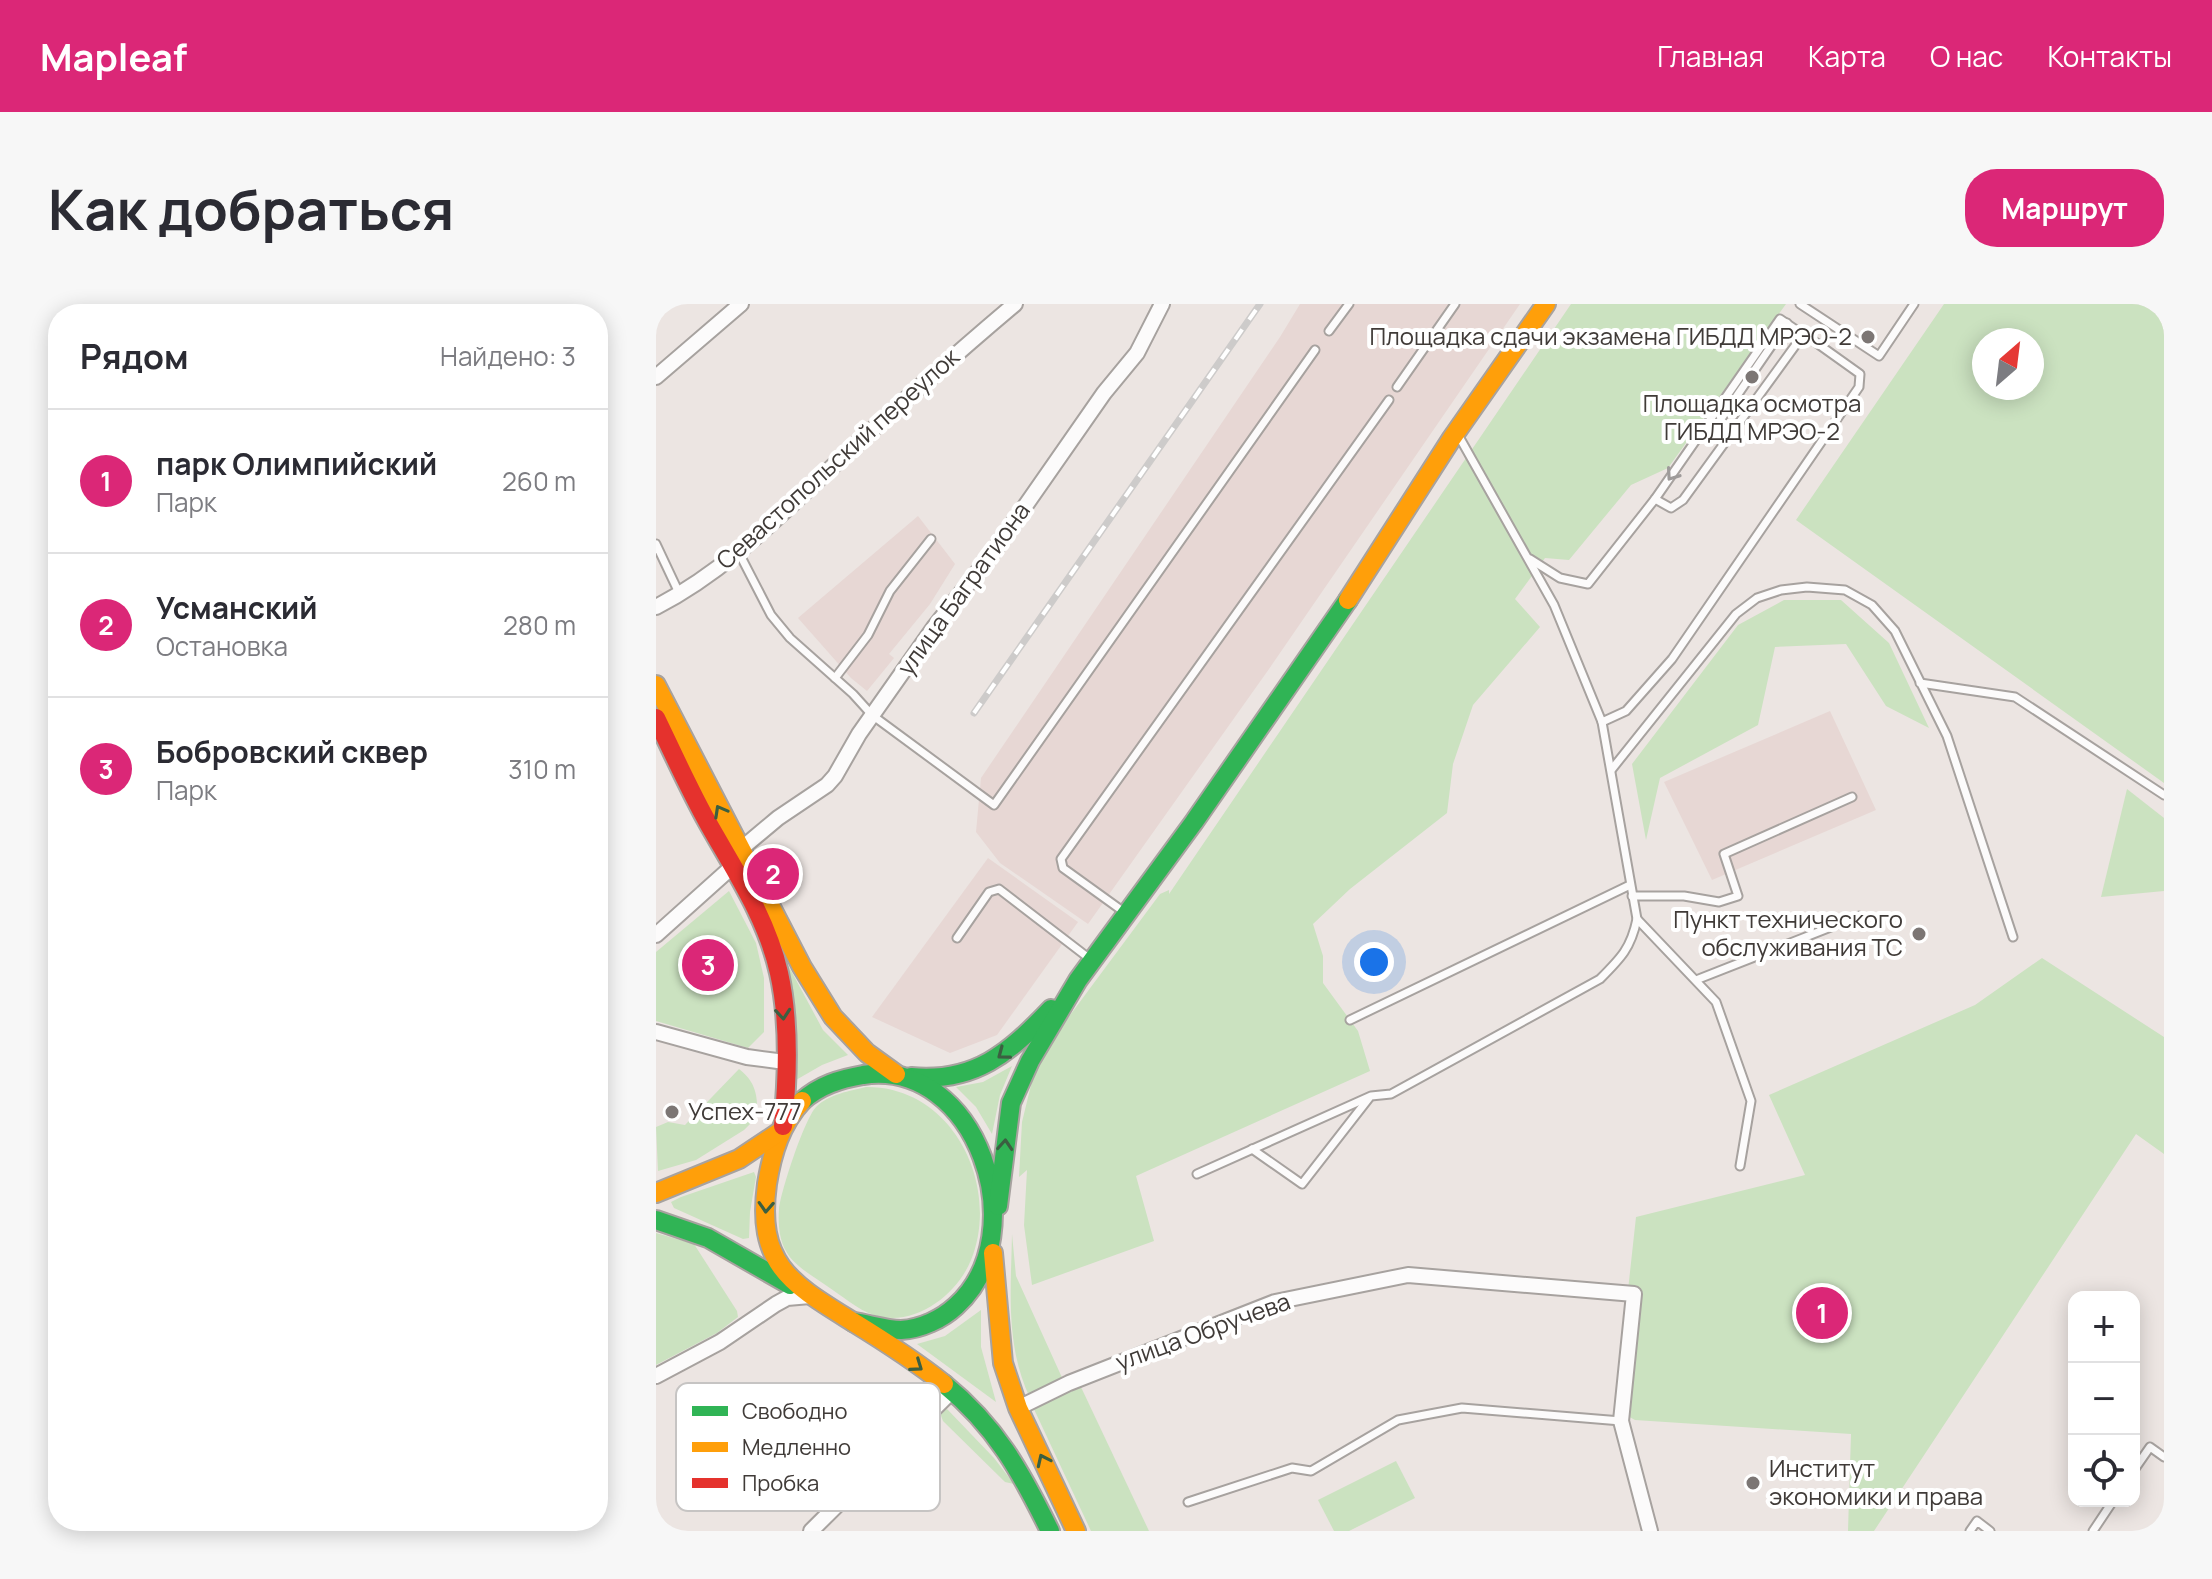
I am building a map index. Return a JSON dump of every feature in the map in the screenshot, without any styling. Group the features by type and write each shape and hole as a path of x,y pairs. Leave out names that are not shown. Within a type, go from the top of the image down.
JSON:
{"main road":[{"path":"853,1322 894,1331 918,1328 934,1322 973,1291 984,1271 992,1244 1011,1103 1030,1061 1078,980 1194,822 1343,607 1456,431 1546,304"},
{"path":"656,685 737,858 779,974 785,1062 782,1129 767,1187 766,1232 777,1261 810,1296"},
{"path":"656,718 705,818 737,858 833,1017 867,1053 945,1101 974,1134 992,1177 995,1222"},
{"path":"656,1193 739,1159 782,1129 800,1102 827,1083 868,1075 942,1079 992,1063 1020,1041 1078,980"},
{"path":"656,1220 671,1223 714,1243 810,1296 952,1391 983,1419 1007,1449 1050,1531"},
{"path":"992,1244 1003,1363 1018,1408 1076,1531"}],"street":[{"path":"656,377 741,304"},
{"name":"Севастопольский переулок","path":"656,607 680,595 739,553 942,365 1015,304"},
{"name":"улица Багратиона","path":"656,935 778,818 827,785 935,626 991,555 1104,393 1137,353 1162,304"},
{"path":"656,1032 747,1057 785,1062"},
{"name":"улица Обручева","path":"1018,1408 1069,1383 1275,1302 1408,1275 1634,1294 1621,1421"},
{"path":"656,1376 720,1342 787,1298 810,1296"},
{"path":"940,1403 952,1391"},
{"path":"1621,1421 1650,1531"},
{"path":"811,1531 831,1511"}],"lane":[{"path":"1329,331 1349,304"},
{"path":"1397,387 1455,304"},
{"path":"1800,304 1879,356 1914,304"},
{"path":"1528,558 1560,578 1588,584 1655,499 1695,441 1712,432 1783,321 1858,371 1861,377 1859,387 1672,659 1626,711 1602,722"},
{"path":"1655,499 1671,508 1683,500 1795,343 1803,338 1811,339"},
{"path":"739,553 771,615 790,638 872,715 994,805 1315,350"},
{"path":"1126,913 1063,868 1061,859 1389,400"},
{"path":"1197,1174 1371,1096 1391,1094 1600,979 1622,957 1632,941 1637,919 1602,722 1554,605 1456,431"},
{"path":"835,678 868,635 890,591 931,539"},
{"path":"656,544 680,595"},
{"path":"1612,769 1736,614 1757,598 1781,590 1807,587 1845,590 1872,605 1895,631 1947,736 2013,937"},
{"path":"1920,683 2015,697 2164,795"},
{"path":"1632,896 1684,896 1719,902 1738,896 1724,854 1852,797"},
{"path":"1350,1020 1630,885"},
{"path":"957,938 989,892 999,889 1092,960"},
{"path":"1696,980 1859,916"},
{"path":"1637,919 1716,1002 1751,1101 1740,1166"},
{"path":"1252,1149 1302,1184 1371,1096"},
{"path":"1188,1502 1292,1468 1311,1471 1398,1420 1462,1408 1621,1421"},
{"path":"2140,1461 2150,1447 2164,1457"},
{"path":"2093,1531 2109,1507"},
{"path":"1970,1531 1977,1521 1990,1531"}],"shaded area":[{"path":"1300,304 1520,304 1269,669 1088,924 1000,863 976,832 981,778"},
{"path":"918,516 955,564 930,604 889,654 894,658 867,691 851,678 798,618"},
{"path":"1830,711 1876,810 1712,880 1664,782"},
{"path":"988,858 1078,922 997,1035 950,1053 872,1017"}],"green space":[{"path":"1571,304 1786,304 1668,468 1631,485 1569,560 1545,558 1515,599 1540,627 1473,705 1453,764 1447,813 1350,889 1313,924 1323,956 1323,983 1358,1031 1370,1071 1136,1176 1154,1241 1032,1285 1024,1225 1027,1170 1019,1177 1022,1122 1033,1077 1059,1030 1160,894 1169,890 1169,894"},
{"path":"1944,304 2164,304 2164,783 1796,520"},
{"path":"1784,600 1841,600 1889,643 1929,728 1886,706 1846,644 1775,647 1758,725 1660,778 1646,840 1632,764 1738,625"},
{"path":"2127,789 2164,818 2164,891 2101,897"},
{"path":"729,891 756,943 764,978 764,1032 748,1048 656,1021 656,952"},
{"path":"2042,958 2164,1037 2164,1154 2136,1134 1874,1531 1848,1531 1851,1434 1635,1420 1615,1409 1636,1217 1805,1175 1769,1095 1975,1005"},
{"path":"788,965 823,1030 848,1055 796,1080 785,967"},
{"path":"1012,1066 1000,1095 992,1134 976,1107 956,1087 983,1082"},
{"path":"739,1069 755,1090 757,1117 744,1130 696,1160 658,1171 656,1127 668,1122 685,1125"},
{"path":"866,1087 897,1091 923,1103 945,1122 962,1145 974,1172 979,1202 979,1231 964,1273 956,1285 932,1306 904,1317 874,1315 850,1302 789,1256 780,1231 779,1209 784,1187 811,1114 827,1099"},
{"path":"754,1172 749,1238 743,1239 674,1208 671,1202 681,1197"},
{"path":"656,1233 694,1244 738,1317 717,1333 656,1365"},
{"path":"1012,1234 1016,1276 1064,1382 1030,1398 1016,1358 1013,1338"},
{"path":"981,1310 981,1347 996,1402 917,1344 945,1336"},
{"path":"1080,1385 1149,1531 1091,1531 1033,1407"},
{"path":"947,1409 994,1458 1014,1484 1005,1482 943,1421 940,1413"},
{"path":"1396,1461 1415,1498 1349,1531 1334,1531 1318,1500"}],"railway":[{"path":"974,713 1260,304"}],"traffic: fast":[{"path":"998,1206 1011,1103 1030,1061 1078,980 1194,822 1348,600"},
{"path":"911,1077 954,1075 989,1062 1020,1039 1051,1009"},
{"path":"802,1101 831,1084 863,1075 903,1077 937,1094 964,1122 982,1157 992,1197 991,1237 980,1275 956,1306 916,1328 889,1329 853,1322"},
{"path":"656,1220 708,1238 790,1285"},
{"path":"944,1384 978,1416 1006,1451 1050,1531"}],"traffic: slow":[{"path":"1348,600 1452,438 1546,304"},
{"path":"656,685 802,967 833,1017 867,1053 896,1074"},
{"path":"802,1101 783,1129 769,1172 765,1212 773,1253 783,1269 812,1296 944,1384"},
{"path":"656,1193 739,1159 781,1131"},
{"path":"993,1253 1003,1363 1018,1408 1076,1531"}],"traffic: jam":[{"path":"656,718 701,810 749,895 774,953 783,992 786,1030 783,1126"}],"place":[{"name":"Площадка сдачи экзамена ГИБДД МРЭО-2","path":"1868,337"},
{"name":"Площадка осмотра ГИБДД МРЭО-2","path":"1752,377"},
{"name":"Усманский","path":"773,874"},
{"name":"Пункт технического обслуживания ТС","path":"1919,934"},
{"name":"Бобровский сквер","path":"708,965"},
{"name":"Успех-777","path":"672,1112"},
{"name":"парк Олимпийский","path":"1822,1313"},
{"name":"Институт экономики и права","path":"1753,1483"}]}
